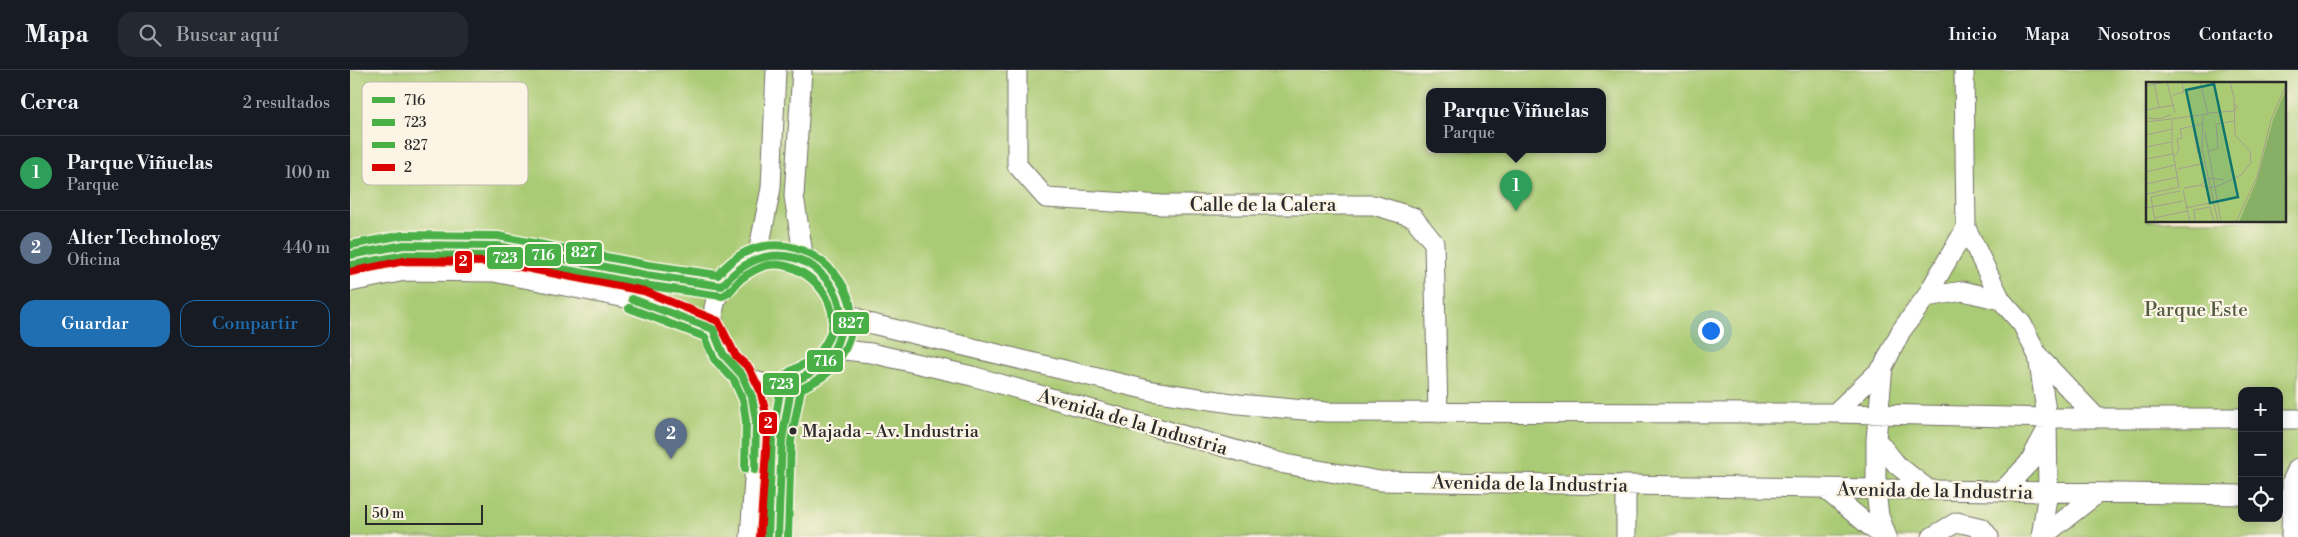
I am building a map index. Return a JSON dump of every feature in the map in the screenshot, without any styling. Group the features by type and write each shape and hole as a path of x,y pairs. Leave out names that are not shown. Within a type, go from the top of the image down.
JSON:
{"street":[{"path":"757,258 771,188 776,70"},
{"path":"802,70 794,196 804,260"},
{"name":"Calle de la Calera","path":"1018,70 1016,165 1046,198 1163,205 1374,204 1413,217 1434,242 1438,413"},
{"path":"1964,70 1966,228 2001,300 2022,324 2038,356 2095,416"},
{"path":"1835,413 1883,367 1901,331 1926,297 1966,228"},
{"path":"350,255 404,246 497,246 646,275 722,286"},
{"path":"741,374 757,381 775,385 792,383 810,376 825,365 836,349 842,330 842,310 835,289 822,272 804,260 789,255 757,258 737,269 722,286 714,307 713,329 723,354 741,374 751,394 758,423 750,537"},
{"path":"350,282 405,272 494,272 641,301 713,329"},
{"path":"1926,297 1963,291 2001,300"},
{"name":"Avenida de la Industria","path":"842,310 864,322 1152,391 1238,404 1316,411 1438,413 1835,413 2047,424 2095,416 2238,418"},
{"name":"Avenida de la Industria","path":"836,349 871,353 972,376 1285,464 1370,480 1876,491 1929,490 2238,495"},
{"path":"2038,356 2047,424 2048,492 2041,537"},
{"path":"1883,367 1880,414 1876,439 1876,491 1878,516 1887,537"},
{"path":"778,537 783,430 792,383"},
{"path":"2283,418 2298,419"},
{"path":"2002,491 2029,463 2047,424"},
{"path":"1876,439 1897,465 1929,490"},
{"path":"2291,537 2290,496 2292,481 2298,468"},
{"path":"1626,486 1626,537"},
{"path":"1826,490 1883,537"},
{"path":"2041,537 2098,493"},
{"path":"1932,537 1957,522 1982,528 1989,537"}],"green space":[{"name":"Parque Este","path":"350,70 2298,70 2298,537 350,537"}],"transit line":[{"name":"827","path":"350,245 403,235 498,236 648,265 718,275 743,254 769,245 796,248 820,260 838,279 850,302 851,329 841,356 833,368 816,381 801,389 791,441 788,537"},
{"name":"716","path":"350,255 404,245 497,246 646,275 722,286 747,264 773,256 798,259 818,271 833,290 841,313 838,338 821,366 792,383 782,440 778,537"},
{"name":"723","path":"352,265 405,255 496,256 644,285 722,296 754,270 769,265 782,265 808,276 826,297 831,310 832,323 829,337 818,354 793,370 782,380 772,439 768,537"},
{"name":"2","path":"350,272 404,261 495,262 644,291 718,321 736,356 749,368 760,390 768,421 760,537"},
{"name":"716","path":"632,299 713,329 723,354 742,375 752,397 756,421 755,470"},
{"name":"723","path":"629,308 705,337 714,359 734,380 743,400 746,422 745,469"}],"place":[{"name":"Parque Viñuelas","path":"1516,211"},
{"name":"Majada - Av. Industria","path":"793,431"},
{"name":"Alter Technology","path":"671,459"}]}
